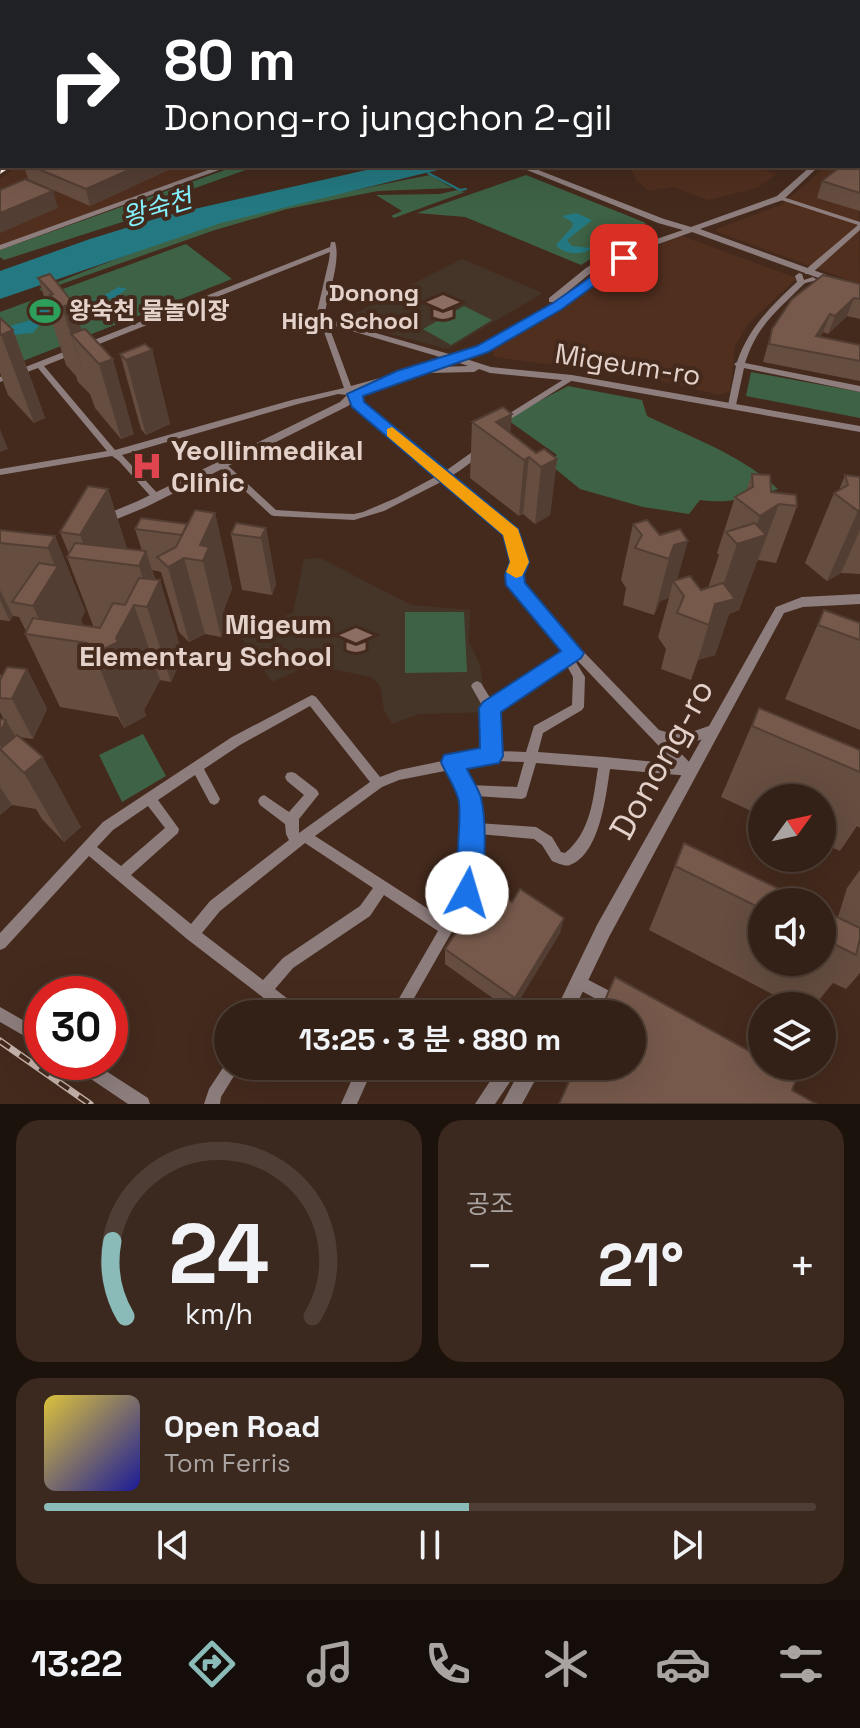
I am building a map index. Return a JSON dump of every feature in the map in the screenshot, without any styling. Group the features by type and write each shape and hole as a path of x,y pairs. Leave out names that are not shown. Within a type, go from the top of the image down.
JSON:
{"street":[{"path":"0,248 220,168"},
{"path":"526,168 684,228 715,236 805,278 860,296"},
{"path":"0,472 113,453 338,391 352,392 482,349 557,306 639,248 769,195 804,168"},
{"path":"322,317 453,358 521,323 602,261 635,243 780,198 813,168"},
{"path":"732,405 738,364 755,326 860,226 780,198"},
{"path":"0,380 313,256 333,245 322,317 357,404 512,533 520,562 514,575 515,585 571,655 690,771"},
{"path":"313,256 333,260"},
{"path":"805,278 860,290"},
{"path":"482,349 488,363 502,370"},
{"name":"Migeum-ro","path":"453,358 485,369 572,378 860,429"},
{"path":"738,364 860,389"},
{"path":"39,365 113,453 156,497"},
{"path":"406,373 485,369"},
{"path":"496,428 505,417 572,378"},
{"path":"89,525 156,497 344,404 352,392"},
{"path":"221,464 274,513 357,517 471,460 488,439"},
{"name":"Donong-ro","path":"570,1000 603,931 780,610 802,602 860,599"},
{"path":"490,708 571,655"},
{"path":"467,790 522,793 538,730 578,707 579,677 571,655"},
{"path":"477,686 490,708 492,756"},
{"path":"0,943 108,826 236,741 312,700 378,783"},
{"path":"653,733 672,741 689,740 714,729"},
{"path":"192,934 215,906 378,783 452,762 492,756 605,762 690,771"},
{"path":"405,1000 467,893 471,828 467,790 452,762"},
{"path":"471,828 536,833 547,841 557,857 567,860 578,853 594,828 605,762"},
{"path":"197,767 214,799"},
{"path":"291,777 313,794 291,821 289,830 446,928"},
{"path":"122,874 173,829 149,798"},
{"path":"264,801 291,821"},
{"path":"88,847 192,934 278,1000"},
{"path":"268,1000 269,993 288,963 365,911 382,887"},
{"path":"579,982 613,1000"},
{"path":"0,1014 24,1028"},
{"path":"105,1080 142,1104"},
{"path":"212,1104 223,1080"},
{"path":"349,1104 359,1080"},
{"path":"484,1104 501,1080"},
{"path":"511,1104 526,1080"}],"shaded area":[{"path":"15,168 213,168 0,246 0,179"},
{"path":"631,168 761,168 777,174 757,188 708,200 673,187 649,191 637,181"},
{"path":"824,168 858,168 860,284 717,232 716,229 781,205"},
{"path":"682,236 797,278 748,324 735,346 730,391 720,395 655,380 495,357 492,350 536,325 615,267 645,250"},
{"name":"Donong High School","path":"462,259 543,293 448,349 340,321"},
{"name":"Migeum Elementary School","path":"320,558 411,605 470,610 469,642 480,665 484,691 494,702 494,712 419,714 392,724 384,710 380,685 371,677 332,669 301,669 272,682 242,639 253,626 293,613 304,559"}],"green space":[{"path":"230,168 251,168 184,192 194,199 4,260 0,257 0,250"},
{"path":"430,175 452,188 378,191 287,209 212,231 42,291 39,289 175,237 238,217"},
{"path":"526,175 646,223 581,265 465,217 417,213"},
{"path":"457,190 465,192 394,218 391,216 402,211 376,195 440,194"},
{"path":"186,244 232,279 0,370 0,312"},
{"path":"464,306 492,320 451,345 423,329"},
{"path":"751,372 860,392 860,418 746,396"},
{"path":"568,386 642,400 647,416 732,456 778,489 739,499 700,500 689,514 643,507 580,489 547,462 557,455 509,421 520,411"},
{"path":"405,612 464,612 467,672 405,673"},
{"path":"143,734 166,776 122,802 99,755"}],"water":[{"path":"375,168 446,168 221,223 0,299 0,271 168,215"},
{"path":"576,213 592,220 567,240 572,246 592,248 574,253 556,245 573,226 562,216"},
{"name":"왕숙천 물놀이장","path":"119,287 127,289 117,296 125,304 112,316 96,312 115,303 114,299 106,298 86,312 48,314 33,333 12,335 10,326 34,319 33,312 50,304 86,305"}],"building":[{"path":"36,168 133,168 86,189"},
{"path":"838,168 860,168 860,193 822,181"},
{"path":"25,179 53,191 0,213 0,190"},
{"path":"50,274 73,303 62,307 50,295 53,294 38,278"},
{"path":"823,275 860,284 860,299 854,298 835,316 830,314 816,336 860,345 860,361 769,344 772,329 792,299"},
{"path":"0,318 13,330 1,335"},
{"path":"85,329 113,359 99,364 71,334"},
{"path":"145,344 152,350 126,360 120,354"},
{"path":"503,407 512,414 496,422 536,453 544,449 557,459 541,467 529,457 524,460 472,422"},
{"path":"752,474 770,475 771,492 796,495 797,506 779,504 760,516 735,497 753,487"},
{"path":"845,475 860,477 858,511 834,493 848,485"},
{"path":"88,486 108,489 80,535 60,532"},
{"path":"195,510 215,513 200,545 209,547 203,561 184,558 168,567 157,557 176,547"},
{"path":"141,518 187,524 182,535 135,529"},
{"path":"647,520 660,535 680,529 688,541 674,545 669,559 635,548 642,535 633,524"},
{"path":"236,523 266,528 261,538 231,534"},
{"path":"755,523 766,535 737,544 726,532"},
{"path":"0,530 55,536 48,548 0,543"},
{"path":"75,543 146,551 139,566 67,557"},
{"path":"39,563 58,566 33,606 12,602"},
{"path":"690,576 701,590 723,583 735,599 715,604 709,625 677,613 684,596 673,581"},
{"path":"139,578 160,580 147,607 134,605 116,638 118,642 94,654 87,643 25,634 33,618 100,628 113,603 125,605"},
{"path":"824,610 860,623 860,640 818,625"},
{"path":"7,667 27,669 12,699 0,698 0,680"},
{"path":"759,708 860,750 860,772 752,726"},
{"path":"0,719 6,720 0,733"},
{"path":"17,735 43,757 24,773 0,749"},
{"path":"684,843 777,888 748,888 748,902 675,866"},
{"path":"488,886 512,902 520,889 564,918 515,998 445,949"},
{"path":"836,917 860,928 856,955 836,945"},
{"path":"615,977 748,1050 748,1080 796,1080 792,1090 816,1104 559,1104 570,1080 646,1080 646,1000 605,1000"}],"waterway":[{"path":"428,173 460,190 466,189"}],"railway":[{"path":"0,1041 90,1104"}],"slow traffic":[{"path":"392,432 512,533 520,562 516,572"}],"place":[{"name":"Donong High School","path":"443,307"},
{"name":"왕숙천 물놀이장","path":"45,311"},
{"name":"Yeollinmedikal Clinic","path":"147,466"},
{"name":"Migeum Elementary School","path":"356,640"}],"route":[{"path":"467,893 472,849 470,798 452,762 492,756 490,708 574,653 515,585 514,575 520,562 512,533 357,404 354,394 482,349 557,306 624,258"}],"water label":[{"name":"왕숙천","path":"157,208"}]}
